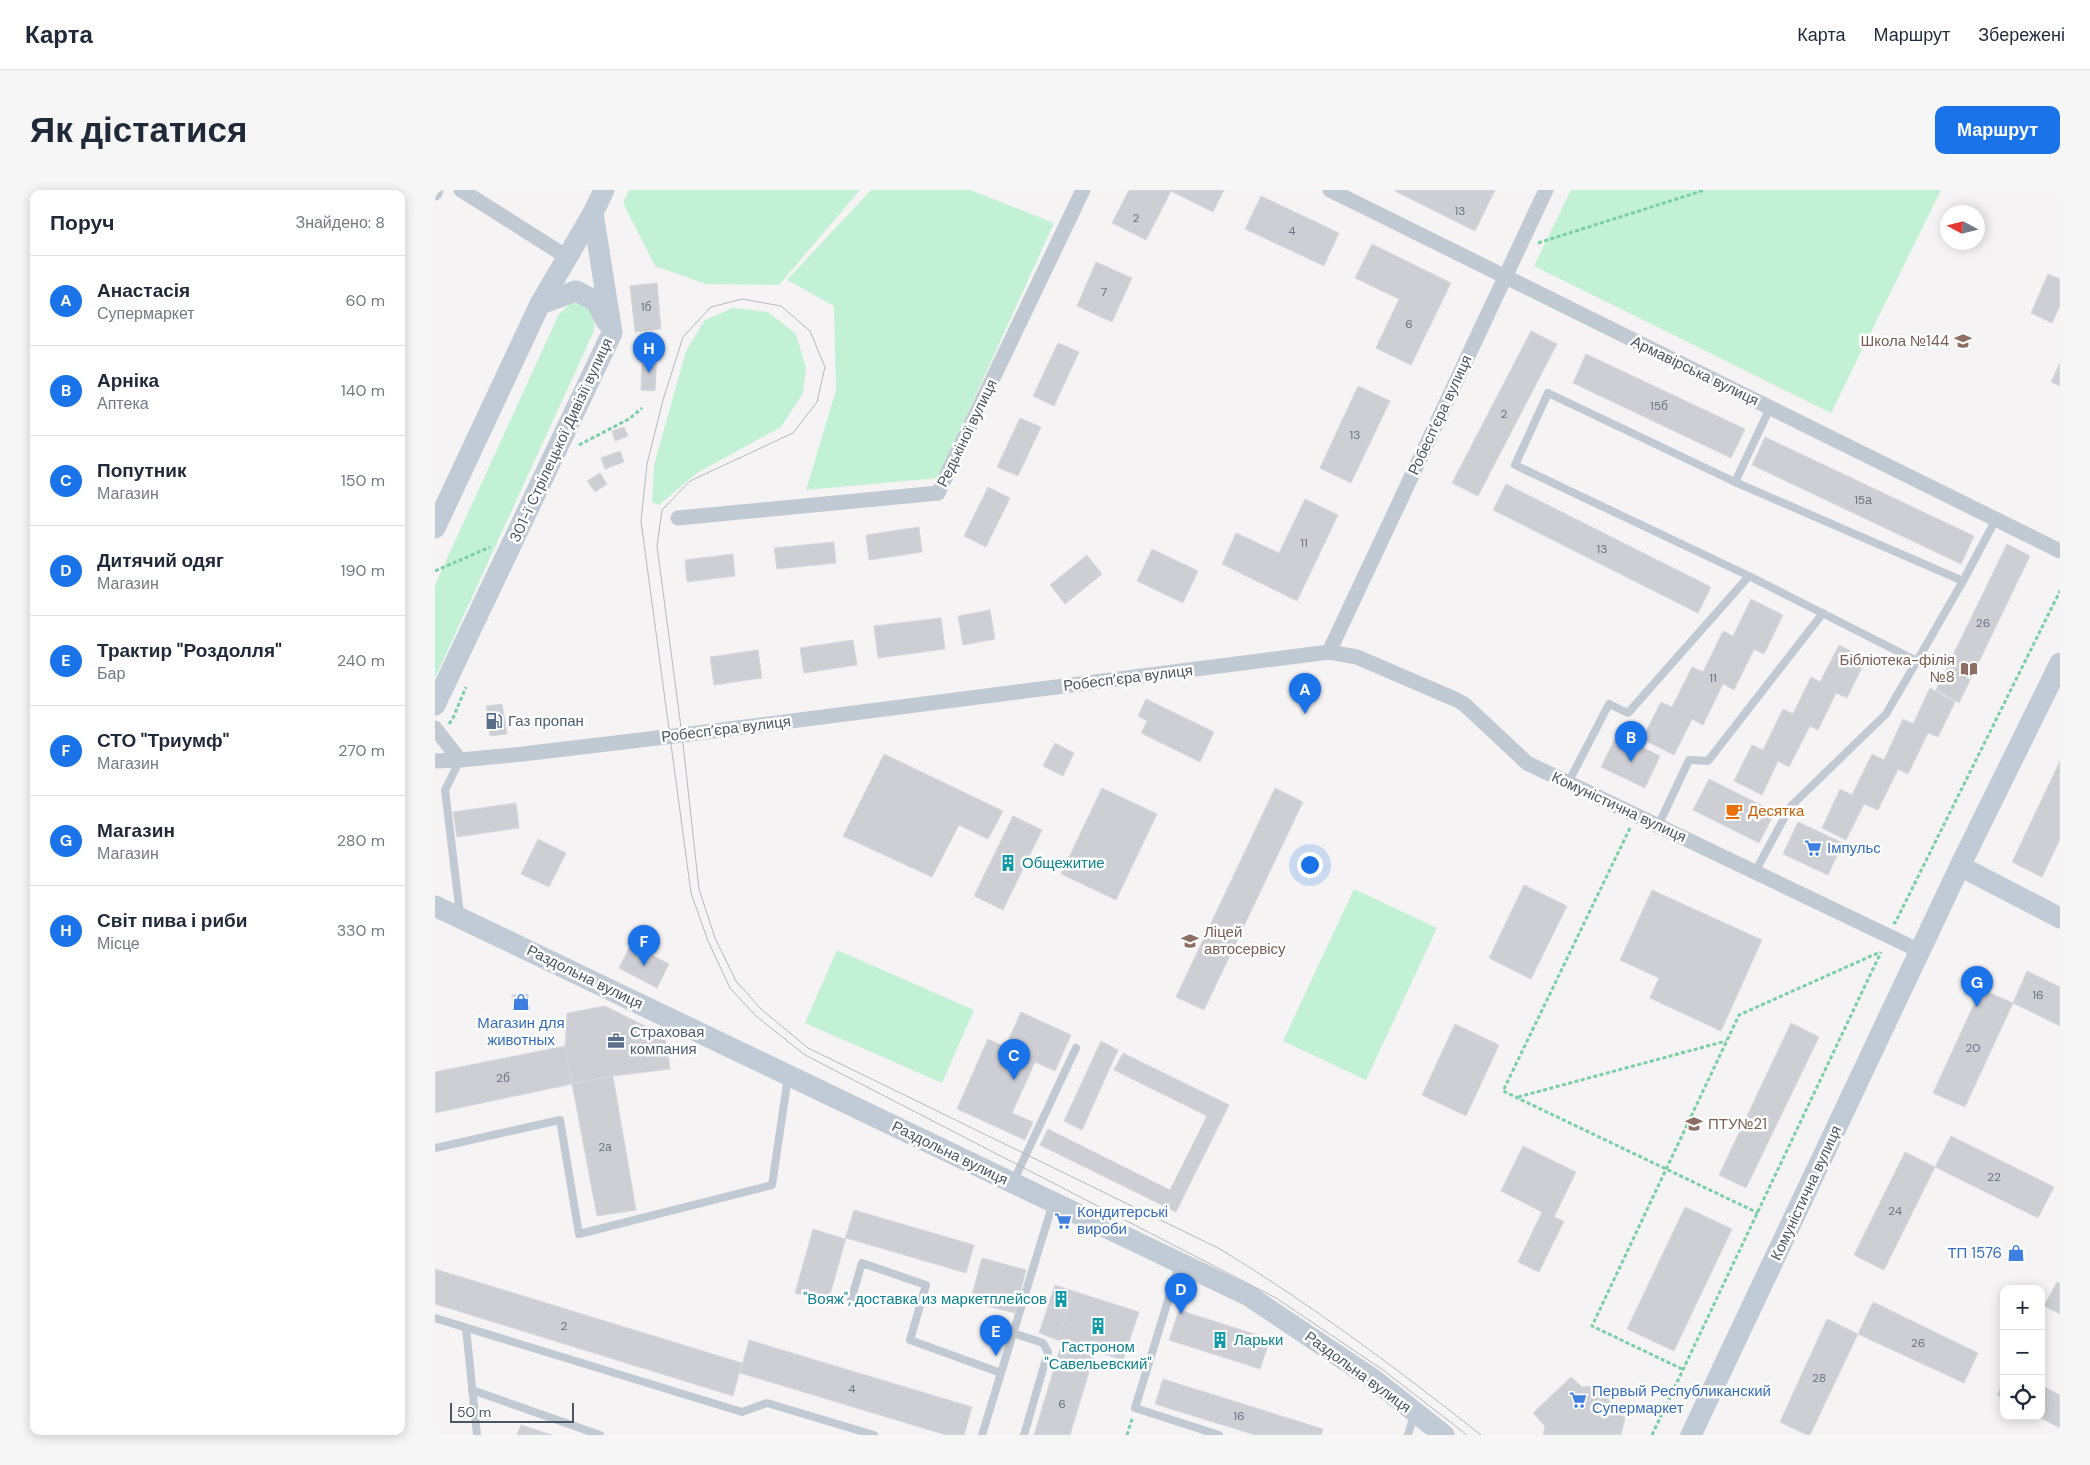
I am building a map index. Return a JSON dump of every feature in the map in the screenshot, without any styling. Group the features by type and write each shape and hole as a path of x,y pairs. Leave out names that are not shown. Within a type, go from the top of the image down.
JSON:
{"street":[{"path":"461,190 567,257"},
{"path":"435,528 541,304 604,190"},
{"name":"Редькіної вулиця","path":"678,518 938,493 1083,190"},
{"name":"Армавірська вулиця","path":"1330,190 2060,551"},
{"name":"Робесп’єра вулиця","path":"435,761 460,760 682,735 1329,652 1546,190"},
{"name":"301-ї Стрілецької Дивізії вулиця","path":"435,705 612,333 593,213"},
{"path":"541,304 576,291 596,301 612,333"},
{"name":"Комуністична вулиця","path":"1329,652 1357,657 1463,704 1527,763 1755,872 1892,929 1920,950"},
{"name":"Комуністична вулиця","path":"1691,1435 1960,866 2060,663"},
{"path":"435,728 460,760"},
{"path":"1960,866 2060,918"},
{"name":"Раздольна вулиця","path":"435,906 1249,1296 1373,1379 1443,1435"}],"lane":[{"path":"1917,661 1749,576 1515,465 1548,394 1735,482 1963,581"},
{"path":"1735,482 1770,408"},
{"path":"1755,872 1790,806 1886,714 1963,581 1996,519"},
{"path":"1568,783 1609,704 1627,713 1749,576"},
{"path":"1658,826 1689,760 1708,761 1823,613"},
{"path":"460,760 445,790 461,918"},
{"path":"1012,1183 1076,1048"},
{"path":"435,1148 560,1120 579,1234 772,1185 788,1075"},
{"path":"982,1435 1053,1202"},
{"path":"851,1300 862,1263 926,1285 910,1340 1001,1373"},
{"path":"1179,1263 1135,1408 1219,1435"},
{"path":"435,1318 742,1412 767,1403 874,1435"},
{"path":"466,1328 477,1435"},
{"path":"1013,1334 1043,1343 1049,1352 1024,1435"},
{"path":"472,1390 600,1435"},
{"path":"1408,1435 1415,1413"}],"path":[{"path":"1518,249 1705,190"},
{"path":"435,571 516,536"},
{"path":"1652,1435 1892,929 2060,591"},
{"path":"1636,815 1503,1091 1758,1213"},
{"path":"1886,918 1892,929"},
{"path":"1682,1369 1592,1326 1727,1040 1739,1015 1880,952"},
{"path":"1517,1098 1727,1040"},
{"path":"1127,1435 1135,1408"}],"green space":[{"path":"629,190 860,190 779,285 706,284 655,266 623,203"},
{"path":"871,190 970,190 1054,223 938,478 806,490 836,390 834,306 787,280"},
{"path":"1571,190 1941,190 1831,413 1534,266"},
{"path":"571,303 586,304 595,317 594,331 435,678 435,585 559,314"},
{"path":"733,308 768,312 796,334 806,368 803,393 781,427 697,473 659,505 652,502 654,465 686,351 705,320"},
{"path":"1354,889 1437,928 1366,1080 1283,1041"},
{"path":"837,950 974,1010 942,1083 805,1023"}],"building":[{"path":"1129,190 1224,190 1213,212 1171,191 1146,240 1112,223"},
{"path":"1395,190 1495,190 1475,231"},
{"path":"1261,196 1339,233 1324,266 1245,229"},
{"path":"1372,244 1451,283 1411,365 1376,348 1399,299 1355,278"},
{"path":"1096,262 1132,278 1112,322 1077,306"},
{"path":"2048,274 2060,279 2060,306 2052,323 2031,313"},
{"path":"657,283 661,329 635,332 630,286"},
{"path":"1531,331 1557,344 1478,496 1452,483"},
{"path":"1058,343 1079,352 1054,406 1033,396"},
{"path":"642,354 657,355 655,391 641,390"},
{"path":"1586,354 1745,429 1731,458 1573,383"},
{"path":"2060,363 2060,386 2051,382"},
{"path":"1358,386 1390,401 1351,483 1320,468"},
{"path":"1020,418 1041,427 1018,476 997,467"},
{"path":"624,427 628,436 615,441 612,431"},
{"path":"1765,437 1974,536 1961,564 1752,465"},
{"path":"620,451 624,462 605,469 601,458"},
{"path":"600,473 607,484 595,492 587,481"},
{"path":"1506,484 1711,587 1698,613 1493,510"},
{"path":"988,487 1010,498 986,547 964,536"},
{"path":"1305,499 1338,515 1297,601 1222,564 1236,533 1279,553"},
{"path":"919,527 922,552 869,560 866,535"},
{"path":"834,542 836,563 777,569 774,548"},
{"path":"2007,544 2030,556 1959,703 1936,690"},
{"path":"1152,549 1198,571 1183,603 1137,581"},
{"path":"733,554 735,576 687,582 685,560"},
{"path":"1087,555 1102,574 1065,604 1050,585"},
{"path":"1751,599 1783,615 1764,654 1754,649 1734,690 1723,684 1703,725 1692,719 1674,755 1642,739 1661,702 1672,707 1692,667 1703,672 1723,631 1733,636"},
{"path":"990,610 995,639 963,645 958,616"},
{"path":"941,618 945,649 878,658 874,626"},
{"path":"853,640 857,665 804,673 800,648"},
{"path":"1839,645 1866,659 1847,698 1836,693 1818,730 1810,726 1789,767 1778,761 1762,795 1734,781 1752,745 1763,750 1783,709 1793,714 1811,677 1820,682"},
{"path":"758,650 762,678 714,685 710,657"},
{"path":"1930,688 1955,702 1938,737 1928,733 1908,774 1898,769 1878,810 1864,804 1846,840 1822,828 1840,789 1852,795 1872,754 1884,760 1903,719 1913,724"},
{"path":"1146,699 1214,732 1200,762 1141,733 1147,721 1138,716"},
{"path":"502,704 507,734 490,736 486,706"},
{"path":"1617,735 1660,756 1645,788 1601,767"},
{"path":"1055,743 1074,753 1063,776 1043,766"},
{"path":"884,754 1003,811 988,839 959,825 932,877 843,836"},
{"path":"2060,761 2060,839 2042,877 2012,862"},
{"name":"Десятка","path":"1709,779 1775,812 1759,843 1693,810"},
{"path":"1102,788 1157,814 1116,900 1061,874"},
{"path":"1275,788 1303,802 1204,1010 1176,997"},
{"path":"516,803 519,828 457,837 453,812"},
{"name":"Общежитие","path":"1013,816 1042,830 1003,910 974,896"},
{"name":"Імпульс","path":"1798,822 1843,843 1828,875 1783,854"},
{"path":"538,839 566,853 549,887 521,874"},
{"path":"1524,885 1567,906 1531,979 1489,958"},
{"path":"1652,890 1762,940 1721,1031 1650,998 1659,978 1620,960"},
{"path":"631,944 669,964 657,988 619,968"},
{"path":"2027,971 2060,987 2060,1026 2013,1003"},
{"path":"1981,989 2013,1003 1965,1107 1933,1093"},
{"name":"Магазин для животных","path":"528,994 530,1009 513,1011 512,995"},
{"name":"Страховая компания","path":"605,1006 665,1036 670,1069 613,1076 572,1084 565,1046 567,1013"},
{"path":"1021,1012 1071,1035 1055,1071 1035,1062 1012,1113 1033,1122 1025,1140 957,1109 988,1039 1005,1047"},
{"path":"1791,1023 1819,1037 1746,1188 1719,1175"},
{"path":"1455,1024 1499,1045 1466,1116 1422,1095"},
{"path":"1101,1041 1118,1050 1082,1130 1064,1121"},
{"path":"565,1046 572,1084 435,1113 435,1072"},
{"path":"1123,1053 1229,1105 1176,1212 1040,1145 1048,1129 1170,1190 1207,1116 1114,1070"},
{"path":"613,1076 636,1210 597,1216 572,1084"},
{"path":"1951,1136 2054,1187 2038,1218 1935,1167"},
{"path":"1523,1146 1576,1172 1554,1217 1564,1221 1539,1272 1518,1262 1542,1212 1501,1191"},
{"path":"1905,1152 1935,1167 1884,1270 1854,1255"},
{"path":"1685,1207 1732,1229 1674,1351 1627,1329"},
{"path":"854,1210 974,1245 966,1273 846,1238 828,1302 795,1293 813,1229 845,1239"},
{"path":"982,1258 1026,1270 1015,1313 970,1302"},
{"path":"435,1269 742,1363 733,1396 435,1304"},
{"path":"2057,1282 2060,1284 2060,1314 2045,1306"},
{"name":"\"Вояж\", доставка из маркетплейсов","path":"1055,1285 1073,1291 1067,1312 1048,1306"},
{"name":"Гастроном \"Савельевский\"","path":"1073,1291 1139,1312 1123,1360 1058,1340"},
{"path":"1873,1302 1978,1353 1964,1383 1858,1334"},
{"path":"1048,1306 1067,1312 1058,1340 1039,1333"},
{"name":"Ларьки","path":"1179,1310 1270,1339 1260,1369 1169,1340"},
{"path":"1827,1319 1858,1334 1810,1435 1807,1435 1780,1422"},
{"path":"749,1340 972,1407 964,1435 946,1435 740,1373"},
{"path":"1062,1342 1095,1352 1070,1435 1034,1435"},
{"name":"Первый Республиканский Супермаркет","path":"1571,1377 1582,1387 1597,1386 1625,1418 1621,1435 1543,1435 1545,1426 1533,1413"},
{"path":"1163,1379 1323,1429 1321,1435 1255,1435 1155,1404"},
{"path":"2045,1387 2060,1395 2060,1428 2045,1420"},
{"path":"521,1425 552,1435 517,1435"}],"tram line":[{"path":"1467,1435 1383,1370 1276,1298 805,1055 756,1016 730,988 708,941 691,893 641,521 647,464 663,400 683,337 711,307 742,299 781,306 810,331 825,367 817,402 793,433 690,481 662,510 657,546 682,735 699,889 715,938 736,981 761,1009 808,1048 1220,1249 1288,1292 1353,1338 1481,1435"}],"place":[{"name":"Школа №144","path":"1963,341"},
{"name":"Світ пива і риби","path":"649,373"},
{"name":"Бібліотека-філія №8","path":"1969,669"},
{"name":"Анастасія","path":"1305,714"},
{"name":"Газ пропан","path":"494,721"},
{"name":"Арніка","path":"1631,762"},
{"name":"Десятка","path":"1734,811"},
{"name":"Імпульс","path":"1813,848"},
{"name":"Общежитие","path":"1008,863"},
{"name":"Ліцей автосервісу","path":"1190,941"},
{"name":"СТО \"Триумф\"","path":"644,966"},
{"name":"Магазин для животных","path":"521,1002"},
{"name":"Магазин","path":"1977,1007"},
{"name":"Страховая компания","path":"616,1041"},
{"name":"Попутник","path":"1014,1080"},
{"name":"ПТУ№21","path":"1694,1124"},
{"name":"Кондитерські вироби","path":"1063,1221"},
{"name":"ТП 1576","path":"2016,1253"},
{"name":"\"Вояж\", доставка из маркетплейсов","path":"1061,1299"},
{"name":"Дитячий одяг","path":"1181,1314"},
{"name":"Гастроном \"Савельевский\"","path":"1098,1326"},
{"name":"Ларьки","path":"1220,1340"},
{"name":"Трактир \"Роздолля\"","path":"996,1356"},
{"name":"Первый Республиканский Супермаркет","path":"1578,1400"}]}
